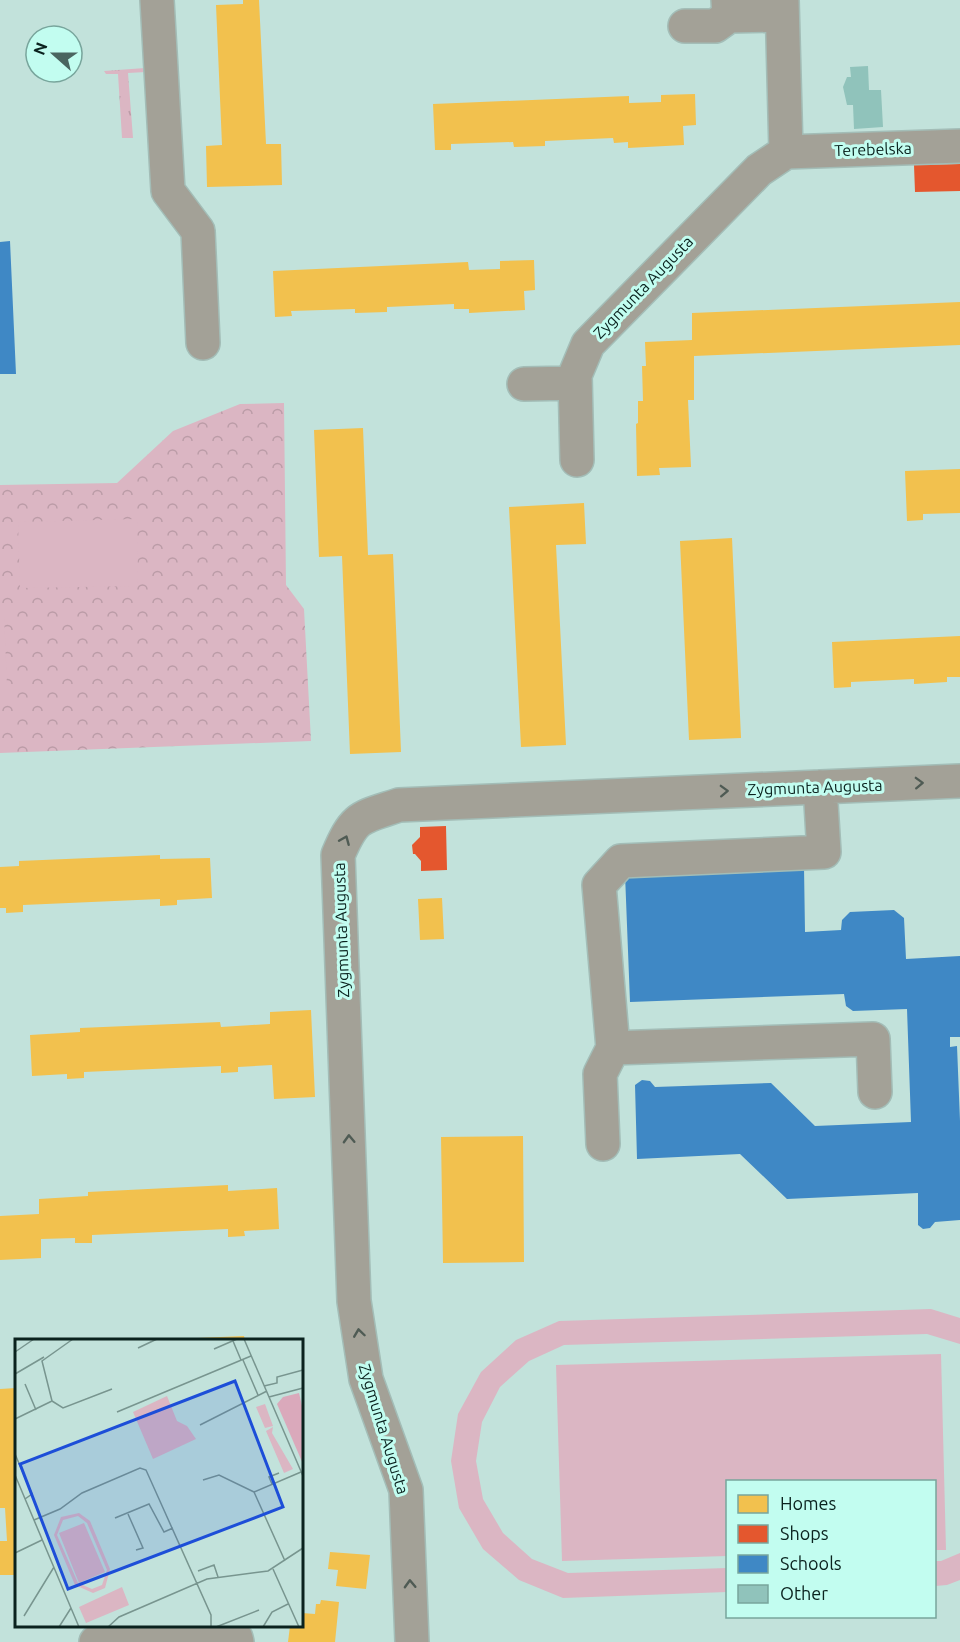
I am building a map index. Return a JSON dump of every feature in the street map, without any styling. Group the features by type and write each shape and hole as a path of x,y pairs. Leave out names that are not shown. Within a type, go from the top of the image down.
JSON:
{"street":[{"path":"157,0 168,191 198,231 203,343"},
{"path":"686,26 716,26 729,8 782,8 786,152"},
{"name":"Terebelska","path":"786,152 960,146"},
{"name":"Zygmunta Augusta","path":"577,460 575,375 588,344 759,170 786,152"},
{"path":"524,384 575,383"},
{"name":"Zygmunta Augusta","path":"412,1642 406,1490 366,1379 354,1301 338,855 349,830 362,817 399,805 960,781"},
{"path":"603,1144 600,1074 613,1048 599,885 621,861 824,852 820,787"},
{"path":"613,1048 873,1039 875,1092"},
{"path":"96,1642 236,1638 237,1642"}],"green space":[{"path":"145,68 146,72 128,73 133,138 122,138 118,74 106,74 104,71"},
{"path":"284,403 286,585 304,609 311,741 0,753 0,485 117,483 173,431 240,404"},
{"path":"137,519 138,586 20,588 18,522"},
{"path":"0,614 4,614 7,686 0,686"},
{"path":"931,1309 960,1318 960,1344 927,1334 564,1345 529,1361 500,1387 482,1422 476,1461 483,1499 503,1533 532,1559 568,1573 726,1568 726,1592 563,1598 519,1580 483,1549 459,1508 451,1461 458,1414 481,1372 516,1340 559,1321"},
{"path":"941,1354 946,1550 936,1550 936,1480 726,1480 726,1556 562,1561 556,1365"},
{"path":"960,1553 960,1580 936,1586 936,1561"}],"building: Homes":[{"path":"243,0 259,0 266,144 281,144 282,185 207,187 206,146 222,145 216,5 243,4"},
{"path":"695,94 696,125 683,126 684,145 628,148 628,142 614,143 613,138 545,141 545,146 514,147 513,142 451,144 451,150 435,150 433,104 629,96 629,103 661,102 661,95"},
{"path":"534,260 535,290 524,291 525,310 469,313 469,309 454,309 454,304 387,307 387,312 355,313 355,309 291,311 292,316 275,317 273,271 468,262 469,270 500,269 500,261"},
{"path":"960,302 960,345 694,356 694,400 688,400 691,467 659,468 660,475 637,476 636,424 638,423 638,401 643,401 642,366 646,366 645,342 692,340 692,313"},
{"path":"363,428 368,555 393,554 401,752 350,754 342,556 319,557 314,430"},
{"path":"960,469 960,513 923,514 923,520 907,521 905,471"},
{"path":"584,503 586,544 556,545 566,745 521,747 509,507"},
{"path":"732,538 741,738 689,740 680,541"},
{"path":"960,636 960,677 947,677 947,682 914,684 914,679 851,682 851,687 834,688 832,642"},
{"path":"160,855 160,859 210,858 212,898 177,900 177,905 160,906 160,899 23,905 23,912 6,913 6,908 0,908 0,867 19,866 19,861"},
{"path":"442,898 444,939 420,940 418,899"},
{"path":"311,1010 315,1097 274,1099 272,1065 238,1067 238,1072 221,1073 221,1066 84,1072 84,1078 67,1079 67,1074 32,1076 30,1035 80,1032 80,1028 220,1022 221,1027 270,1024 270,1012"},
{"path":"523,1136 524,1262 443,1263 441,1137"},
{"path":"228,1185 228,1191 277,1188 279,1229 244,1231 245,1236 228,1237 228,1229 92,1235 92,1243 75,1243 75,1238 41,1239 41,1258 0,1260 0,1216 39,1214 39,1199 88,1196 88,1192"},
{"path":"244,1336 245,1339 175,1339"},
{"path":"15,1388 15,1575 0,1575 0,1541 7,1541 5,1508 0,1508 0,1389"},
{"path":"330,1552 370,1555 366,1589 336,1586 338,1570 328,1569"},
{"path":"321,1600 339,1602 335,1642 288,1642 290,1627 303,1627 303,1613 315,1614 316,1604 320,1604"}],"building: Shops":[{"path":"960,164 960,191 915,192 914,165"},
{"path":"446,826 447,870 421,871 421,861 413,854 412,845 420,837 420,827"}],"building: Schools":[{"path":"10,241 16,374 0,374 0,242"},
{"path":"804,867 805,932 841,930 842,920 850,912 894,910 904,918 906,959 960,956 960,1037 950,1037 950,1047 957,1046 960,1220 935,1222 930,1228 923,1229 918,1225 918,1193 787,1199 740,1154 637,1159 635,1085 642,1080 650,1081 655,1087 771,1083 815,1126 911,1122 907,1009 853,1011 846,1006 844,994 630,1002 625,874"}],"building: Other":[{"path":"868,66 869,90 881,90 883,127 854,129 853,105 847,105 843,87 847,77 851,77 850,67"}]}
